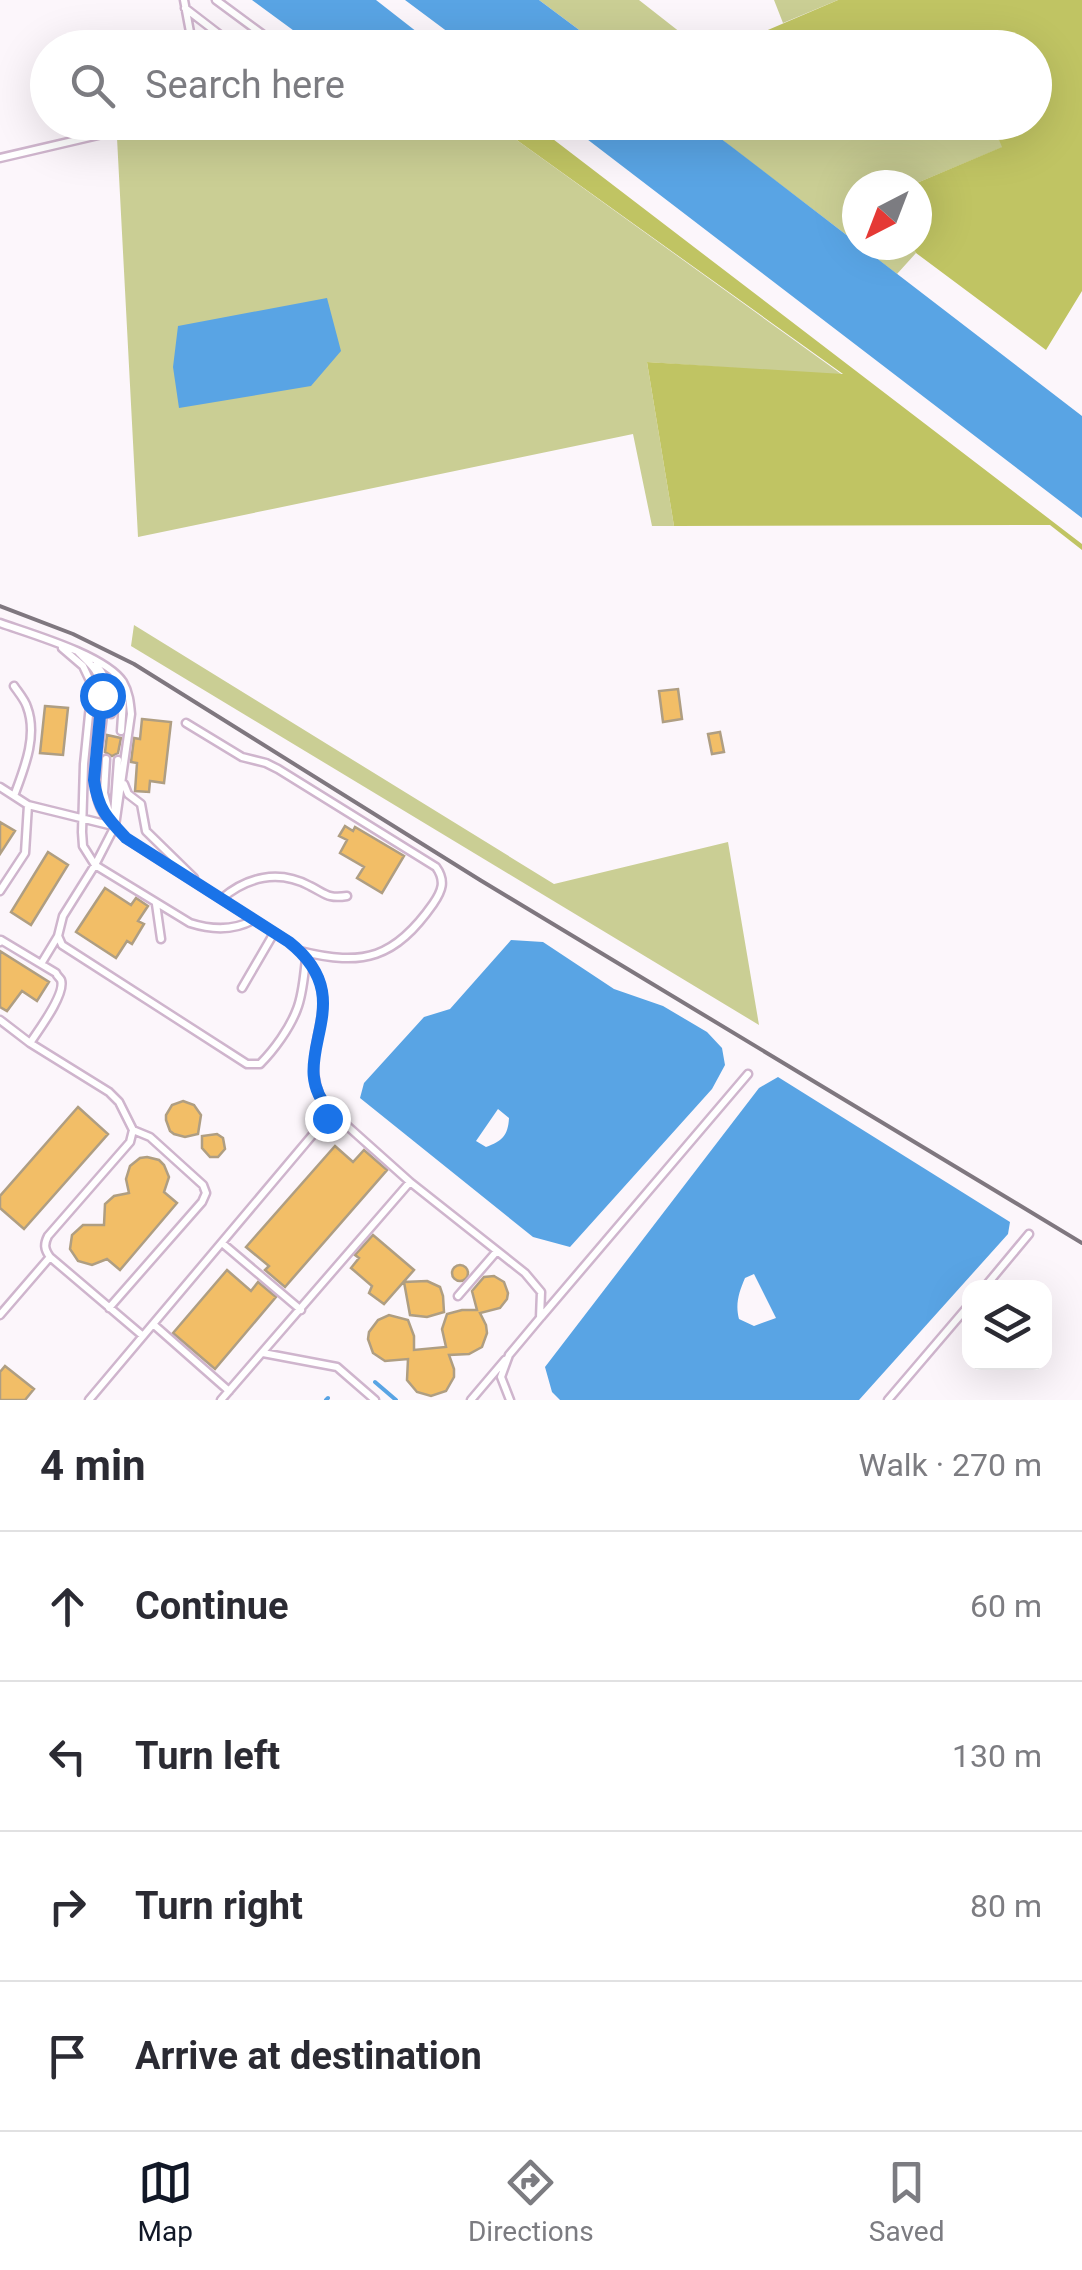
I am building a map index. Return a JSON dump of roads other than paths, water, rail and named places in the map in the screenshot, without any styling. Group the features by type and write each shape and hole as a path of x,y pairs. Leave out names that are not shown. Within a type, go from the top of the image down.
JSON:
{"lane":[{"path":"216,0 257,30"},
{"path":"185,4 190,30"},
{"path":"185,4 216,30"},
{"path":"0,158 77,140"},
{"path":"0,623 79,652 112,670 130,700 115,826 62,916 58,936 42,964"},
{"path":"52,642 83,666 92,685 82,818 83,846 95,865 177,916 202,927 230,928 253,920"},
{"path":"79,652 98,666 108,680 111,714"},
{"path":"79,652 96,671 100,682 102,712 94,780 101,809 126,838 274,932 307,958 323,988 323,1017 313,1064 317,1093 331,1112 410,1182 524,1273 541,1292 540,1318"},
{"path":"112,670 123,701 122,731"},
{"path":"14,686 27,706 30,730 27,760 14,796"},
{"path":"186,723 242,757 266,763 294,779 441,873 443,881 436,899 414,929 388,950 360,956 321,956 299,950"},
{"path":"106,759 104,792 115,826"},
{"path":"115,826 113,803 118,760"},
{"path":"123,777 124,788 141,804 146,830 206,890"},
{"path":"0,788 28,805 115,826"},
{"path":"0,891 25,854 28,805"},
{"path":"220,899 261,876 291,878 332,898 347,896"},
{"path":"155,902 161,939"},
{"path":"242,988 274,932"},
{"path":"58,936 62,946 75,955 247,1064 260,1064 268,1056 294,1015 307,958"},
{"path":"0,942 42,964 61,980 60,995 30,1043"},
{"path":"0,1020 108,1092 119,1102 133,1130 130,1142 44,1243 50,1257 142,1336"},
{"path":"471,1400 748,1074"},
{"path":"89,1400 331,1112"},
{"path":"110,1308 206,1193 203,1185 150,1137 133,1130"},
{"path":"221,1400 410,1182"},
{"path":"991,1280 1029,1234"},
{"path":"222,1242 301,1310"},
{"path":"458,1296 497,1251"},
{"path":"0,1316 50,1257"},
{"path":"888,1400 962,1313"},
{"path":"153,1324 230,1390"},
{"path":"263,1354 337,1368 376,1400"},
{"path":"509,1355 501,1378 510,1400"}],"water":[{"path":"252,0 376,0 414,30 293,30"},
{"path":"405,0 539,0 579,30 445,30"},
{"path":"588,140 723,140 842,232 842,260 879,260 1082,416 1082,518"},
{"path":"327,298 341,351 311,386 179,408 173,367 178,326"},
{"path":"511,940 543,942 614,989 663,1006 707,1032 722,1048 725,1065 712,1089 570,1247 533,1237 360,1098 364,1083 424,1017 450,1009","holes":["498,1109 509,1118 506,1134 500,1140 486,1147 476,1141"]},
{"path":"778,1077 1010,1222 1008,1234 967,1280 962,1280 962,1285 859,1400 560,1400 552,1392 545,1367 759,1088","holes":["754,1274 776,1318 754,1326 739,1319 737,1308 745,1278"]}],"waterway":[{"path":"375,1382 396,1400"}],"railway":[{"path":"0,606 73,634 134,664 480,880 1082,1243"}]}
